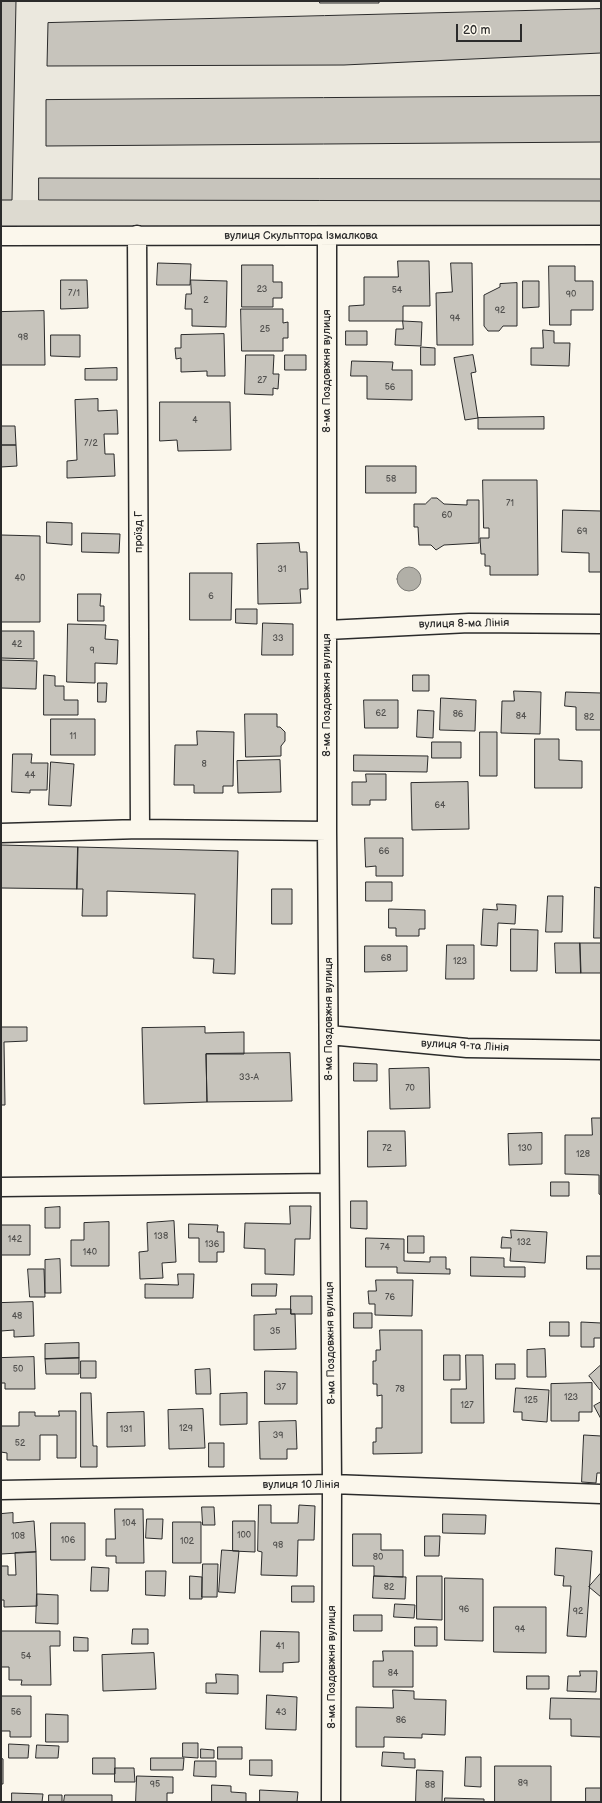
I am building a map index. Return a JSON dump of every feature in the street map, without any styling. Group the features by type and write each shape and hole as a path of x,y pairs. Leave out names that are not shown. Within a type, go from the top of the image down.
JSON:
{"street":[{"name":"вулиця Скульптора Ізмалкова","path":"1,236 137,235 327,237 601,235"},
{"name":"проїзд Г","path":"137,235 140,829"},
{"name":"8-ма Поздовжня вулиця","path":"327,237 327,831 332,1484 331,1802"},
{"name":"вулиця 8-ма Лінія","path":"327,630 469,623 601,624"},
{"path":"1,832 140,829 327,831"},
{"name":"вулиця 9-та Лінія","path":"329,1035 467,1048 601,1050"},
{"path":"1,1187 329,1183"},
{"name":"вулиця 10 Лінія","path":"1,1490 332,1484 601,1494"}],"shaded area":[{"path":"1,1 601,1 601,201 1,200"},
{"path":"1,200 601,201 601,224 1,226"},
{"path":"409,567 414,568 420,574 420,584 414,590 409,591 404,590 398,584 397,579 398,574 404,568"}],"building":[{"path":"1,1 16,1 12,200 1,200"},
{"path":"320,1 379,1 379,3 320,3"},
{"path":"601,9 601,53 344,65 47,66 48,23"},
{"path":"601,96 601,142 46,146 46,100"},
{"path":"39,178 601,179 601,201 39,200"},
{"path":"398,261 429,261 430,306 403,306 403,321 349,321 349,306 364,305 364,277 398,277"},
{"path":"158,263 191,264 190,285 157,285"},
{"path":"451,263 472,263 473,345 437,345 436,293 452,292"},
{"path":"242,265 273,265 273,282 282,282 282,298 273,298 273,307 242,307"},
{"path":"549,266 575,266 575,281 593,281 593,310 571,310 571,325 550,325"},
{"path":"61,280 87,280 88,308 61,309"},
{"path":"191,280 227,281 226,327 192,326 192,309 185,309 186,294 191,294"},
{"path":"523,281 539,281 539,307 523,308"},
{"path":"517,283 517,326 503,326 499,331 488,331 484,326 484,295 500,287 500,284"},
{"path":"241,309 283,309 283,323 288,322 288,338 283,338 283,351 242,351"},
{"path":"44,311 45,365 1,365 1,312"},
{"path":"403,321 422,322 421,346 395,345 396,329 403,329"},
{"path":"543,330 554,331 554,343 570,343 569,366 531,365 531,348 543,348"},
{"path":"346,331 367,331 367,345 346,345"},
{"path":"224,334 225,376 207,376 207,371 181,372 181,358 176,359 175,348 181,348 181,335"},
{"path":"51,335 80,335 80,357 51,356"},
{"path":"421,347 435,348 435,365 421,365"},
{"path":"246,355 274,355 273,374 279,374 278,389 273,388 273,395 245,394"},
{"path":"285,355 306,355 306,370 285,370"},
{"path":"473,355 476,372 471,373 478,418 465,420 454,358"},
{"path":"352,361 393,362 392,370 412,370 412,400 367,399 367,376 351,376"},
{"path":"117,368 117,380 85,380 85,369"},
{"path":"98,399 98,411 117,410 118,434 104,434 105,454 114,454 115,476 67,478 67,461 77,460 75,400"},
{"path":"160,402 230,402 231,450 178,451 177,440 160,441"},
{"path":"544,417 544,429 478,429 478,418"},
{"path":"1,426 15,426 16,445 1,445"},
{"path":"1,445 16,445 17,466 1,467"},
{"path":"366,466 416,466 416,493 366,493"},
{"path":"483,480 537,480 538,575 490,575 490,566 485,566 485,554 481,554 480,538 489,538 489,528 484,528"},
{"path":"432,498 437,498 444,504 467,505 467,500 479,500 479,543 444,545 436,550 431,545 419,545 418,527 414,527 414,504 425,504"},
{"path":"563,510 601,511 601,572 589,572 589,553 562,552"},
{"path":"47,522 72,523 72,545 47,543"},
{"path":"82,533 120,534 119,553 82,552"},
{"path":"1,535 40,536 40,622 1,622"},
{"path":"299,543 300,552 307,552 308,589 300,589 301,603 258,604 257,544"},
{"path":"190,573 232,573 231,620 190,620"},
{"path":"78,594 101,594 100,606 104,606 104,621 78,621"},
{"path":"236,609 257,609 257,624 236,623"},
{"path":"263,623 293,624 293,655 262,655"},
{"path":"68,624 106,625 105,639 118,640 117,664 95,663 95,683 67,682"},
{"path":"1,631 34,631 34,659 1,658"},
{"path":"1,660 37,661 36,689 1,688"},
{"path":"44,675 55,676 55,686 64,686 64,700 78,700 78,715 44,715"},
{"path":"413,675 429,675 429,691 413,691"},
{"path":"98,683 107,683 106,702 98,702"},
{"path":"514,691 541,692 540,734 501,733 502,701 514,701"},
{"path":"566,692 601,693 601,730 576,730 576,707 565,706"},
{"path":"441,698 476,700 475,731 440,730"},
{"path":"364,700 398,700 398,728 365,728"},
{"path":"418,710 434,711 433,738 417,737"},
{"path":"245,714 277,714 277,727 280,727 285,732 285,741 281,746 281,756 246,757"},
{"path":"51,719 95,719 95,755 51,755"},
{"path":"197,731 234,732 233,786 223,786 223,793 194,793 194,785 174,785 175,745 197,745"},
{"path":"480,732 497,732 497,776 480,776"},
{"path":"535,739 559,739 559,760 582,761 582,788 535,788"},
{"path":"432,742 461,742 461,758 432,758"},
{"path":"13,754 32,754 31,763 48,763 47,790 30,790 30,793 12,792"},
{"path":"354,755 428,756 427,772 354,771"},
{"path":"280,760 281,792 238,793 237,761"},
{"path":"51,762 74,764 71,806 49,805"},
{"path":"366,774 386,774 386,800 370,800 370,805 352,805 352,782 366,782"},
{"path":"468,782 469,829 412,830 411,783"},
{"path":"365,838 403,838 403,876 376,876 376,866 366,867"},
{"path":"1,845 78,847 77,889 1,888"},
{"path":"78,847 238,851 235,974 213,973 214,959 193,958 195,894 107,891 107,916 82,916 83,889 77,889"},
{"path":"366,882 392,882 392,901 366,901"},
{"path":"595,887 601,888 601,938 594,938"},
{"path":"272,889 292,889 292,924 272,924"},
{"path":"548,896 563,896 562,932 546,932"},
{"path":"497,904 516,905 515,924 498,923 497,946 481,945 483,909 497,910"},
{"path":"389,909 425,910 425,929 419,929 419,936 396,936 396,928 389,928"},
{"path":"511,929 538,930 537,971 511,971"},
{"path":"555,943 580,943 581,973 556,973"},
{"path":"580,943 601,943 601,973 581,973"},
{"path":"447,945 474,945 474,979 446,979"},
{"path":"365,946 407,946 407,971 365,972"},
{"path":"1,1027 27,1027 27,1041 4,1042 5,1105 1,1105"},
{"path":"205,1027 205,1033 244,1032 244,1054 206,1054 207,1102 144,1104 142,1028"},
{"path":"290,1053 292,1101 207,1102 206,1054"},
{"path":"354,1063 377,1064 377,1081 354,1081"},
{"path":"429,1068 430,1108 390,1109 389,1069"},
{"path":"592,1118 601,1118 601,1195 599,1194 599,1175 565,1174 565,1135 592,1135"},
{"path":"368,1131 405,1131 406,1166 368,1167"},
{"path":"542,1133 542,1164 509,1165 508,1134"},
{"path":"551,1182 569,1182 569,1196 551,1196"},
{"path":"351,1201 367,1201 367,1229 351,1228"},
{"path":"290,1206 311,1206 310,1239 295,1239 294,1275 265,1274 265,1249 244,1248 245,1223 290,1224"},
{"path":"60,1207 60,1228 45,1228 45,1208"},
{"path":"174,1221 176,1262 162,1263 163,1278 140,1279 139,1252 148,1251 147,1223"},
{"path":"109,1222 109,1266 71,1266 71,1240 84,1240 84,1223"},
{"path":"189,1224 218,1225 217,1232 224,1232 224,1252 217,1252 217,1262 199,1262 199,1238 189,1238"},
{"path":"1,1225 30,1225 30,1255 1,1255"},
{"path":"511,1230 547,1232 545,1263 510,1261 511,1248 501,1248 502,1237 511,1238"},
{"path":"408,1236 424,1236 424,1253 408,1253"},
{"path":"366,1238 404,1239 404,1261 430,1262 430,1257 446,1257 446,1269 450,1269 450,1274 397,1273 397,1267 366,1267"},
{"path":"587,1256 601,1256 601,1269 587,1269"},
{"path":"471,1257 504,1258 504,1267 525,1267 525,1277 471,1276"},
{"path":"60,1259 61,1293 45,1293 45,1260"},
{"path":"28,1269 44,1269 45,1297 30,1297"},
{"path":"178,1274 194,1274 193,1298 145,1298 145,1284 178,1285"},
{"path":"376,1280 413,1280 412,1316 375,1315 375,1304 369,1304 368,1291 376,1291"},
{"path":"252,1284 277,1284 276,1296 252,1296"},
{"path":"291,1296 312,1296 312,1314 291,1314"},
{"path":"33,1302 34,1336 14,1337 14,1330 1,1331 1,1303"},
{"path":"276,1309 291,1309 291,1314 295,1314 296,1349 254,1350 254,1315 276,1314"},
{"path":"354,1313 372,1313 372,1328 354,1328"},
{"path":"550,1322 569,1322 569,1336 550,1336"},
{"path":"581,1322 601,1323 601,1338 594,1338 594,1347 581,1347"},
{"path":"380,1330 422,1330 422,1453 373,1454 373,1442 376,1442 376,1428 382,1428 382,1395 377,1396 377,1384 373,1384 373,1361 376,1361 376,1350 380,1350"},
{"path":"79,1343 79,1358 45,1359 45,1344"},
{"path":"545,1349 546,1377 527,1377 527,1350"},
{"path":"444,1355 460,1355 460,1380 444,1380"},
{"path":"466,1355 483,1355 484,1423 451,1423 451,1389 466,1389"},
{"path":"34,1357 35,1389 5,1389 5,1383 1,1383 1,1358"},
{"path":"79,1358 79,1374 46,1374 45,1359"},
{"path":"81,1361 96,1361 96,1378 81,1378"},
{"path":"496,1364 515,1364 515,1379 496,1379"},
{"path":"601,1365 601,1389 600,1390 589,1376"},
{"path":"210,1369 211,1394 196,1394 195,1370"},
{"path":"265,1371 297,1372 297,1404 265,1404"},
{"path":"592,1383 592,1412 579,1412 579,1421 551,1421 551,1384"},
{"path":"516,1388 549,1390 547,1422 522,1420 522,1412 514,1412"},
{"path":"81,1393 91,1393 93,1446 97,1446 97,1467 81,1467"},
{"path":"247,1393 247,1424 220,1425 220,1394"},
{"path":"601,1402 601,1419 594,1406"},
{"path":"203,1409 205,1448 169,1449 168,1410"},
{"path":"59,1411 76,1411 76,1458 57,1458 57,1435 40,1435 40,1460 7,1460 7,1453 1,1452 1,1426 19,1426 19,1412 35,1412 35,1416 59,1416"},
{"path":"144,1412 145,1446 107,1447 107,1413"},
{"path":"296,1421 297,1449 287,1449 287,1459 260,1459 259,1422"},
{"path":"584,1435 601,1436 601,1473 597,1473 596,1483 582,1482"},
{"path":"209,1443 224,1443 224,1467 209,1467"},
{"path":"259,1505 271,1505 271,1523 298,1523 299,1505 315,1506 314,1540 298,1540 297,1576 261,1575 262,1552 258,1551"},
{"path":"202,1507 214,1507 215,1525 203,1525"},
{"path":"115,1509 143,1509 144,1563 116,1563 116,1556 106,1556 106,1539 115,1539"},
{"path":"13,1513 13,1523 34,1521 36,1552 1,1554 1,1514"},
{"path":"443,1514 486,1515 485,1534 443,1533"},
{"path":"147,1519 163,1519 162,1539 146,1538"},
{"path":"233,1521 255,1521 255,1552 233,1551"},
{"path":"173,1522 201,1522 201,1563 173,1563"},
{"path":"51,1523 85,1523 85,1560 51,1560"},
{"path":"353,1534 381,1534 381,1550 403,1550 403,1577 374,1576 374,1566 353,1566"},
{"path":"425,1536 440,1536 439,1556 425,1556"},
{"path":"556,1548 592,1551 586,1637 567,1636 571,1586 563,1586 564,1576 555,1575"},
{"path":"222,1550 239,1551 235,1593 219,1592"},
{"path":"36,1552 37,1606 4,1607 4,1600 1,1600 1,1566 8,1566 8,1575 16,1575 15,1553"},
{"path":"203,1564 218,1564 217,1597 202,1597"},
{"path":"92,1567 109,1568 108,1591 91,1591"},
{"path":"146,1571 166,1571 165,1596 146,1595"},
{"path":"601,1573 601,1597 589,1587"},
{"path":"190,1576 202,1577 202,1599 190,1599"},
{"path":"374,1576 406,1577 405,1599 373,1598"},
{"path":"417,1576 442,1576 442,1620 417,1619"},
{"path":"445,1578 483,1579 483,1641 445,1640"},
{"path":"292,1586 314,1586 314,1602 292,1602"},
{"path":"37,1594 58,1595 58,1624 36,1623"},
{"path":"395,1604 415,1605 414,1618 394,1617"},
{"path":"494,1607 546,1607 546,1653 494,1652"},
{"path":"354,1615 382,1615 382,1631 354,1631"},
{"path":"415,1627 437,1627 437,1646 415,1646"},
{"path":"133,1629 148,1629 148,1644 132,1644"},
{"path":"1,1631 60,1631 60,1646 50,1646 51,1685 21,1685 22,1680 9,1680 9,1667 1,1667"},
{"path":"261,1631 299,1632 299,1662 283,1663 283,1672 260,1672"},
{"path":"74,1637 88,1638 88,1651 74,1651"},
{"path":"383,1651 413,1651 413,1687 373,1687 373,1661 383,1661"},
{"path":"154,1653 156,1689 103,1691 102,1655"},
{"path":"580,1671 597,1671 596,1692 567,1691 568,1676 580,1676"},
{"path":"216,1674 238,1675 238,1694 206,1693 206,1683 216,1683"},
{"path":"527,1676 549,1676 549,1689 527,1689"},
{"path":"393,1690 414,1691 414,1699 446,1700 445,1735 422,1734 422,1738 384,1737 384,1747 356,1747 356,1707 393,1708"},
{"path":"267,1695 297,1697 296,1730 266,1729"},
{"path":"1,1696 31,1696 31,1737 10,1737 10,1731 1,1731"},
{"path":"551,1698 601,1699 601,1737 571,1736 571,1719 550,1719"},
{"path":"46,1714 68,1715 68,1742 46,1742"},
{"path":"183,1743 198,1743 198,1758 183,1757"},
{"path":"9,1744 29,1745 28,1758 9,1758"},
{"path":"37,1745 59,1746 58,1758 36,1758"},
{"path":"218,1747 242,1747 242,1759 218,1759"},
{"path":"201,1749 214,1750 214,1758 201,1758"},
{"path":"383,1752 404,1753 404,1759 415,1759 415,1768 382,1766"},
{"path":"466,1757 481,1757 481,1787 465,1786"},
{"path":"1,1758 3,1759 3,1784 1,1784"},
{"path":"93,1758 115,1758 115,1774 93,1774"},
{"path":"151,1758 184,1758 183,1770 151,1770"},
{"path":"250,1760 272,1760 272,1776 250,1775"},
{"path":"195,1761 216,1761 216,1777 194,1776"},
{"path":"495,1766 551,1766 551,1802 495,1802"},
{"path":"115,1768 134,1768 135,1782 115,1782"},
{"path":"417,1770 443,1771 442,1802 416,1802"},
{"path":"137,1776 173,1777 173,1793 167,1793 167,1802 136,1802"},
{"path":"212,1785 231,1786 231,1792 246,1793 246,1802 212,1802"},
{"path":"586,1788 601,1788 601,1802 586,1802"},
{"path":"260,1790 298,1792 297,1802 260,1802"},
{"path":"12,1793 43,1794 42,1802 12,1802"},
{"path":"49,1795 62,1795 62,1802 49,1802"},
{"path":"65,1795 112,1795 112,1802 64,1802"},
{"path":"445,1798 484,1799 484,1802 445,1802"}]}
